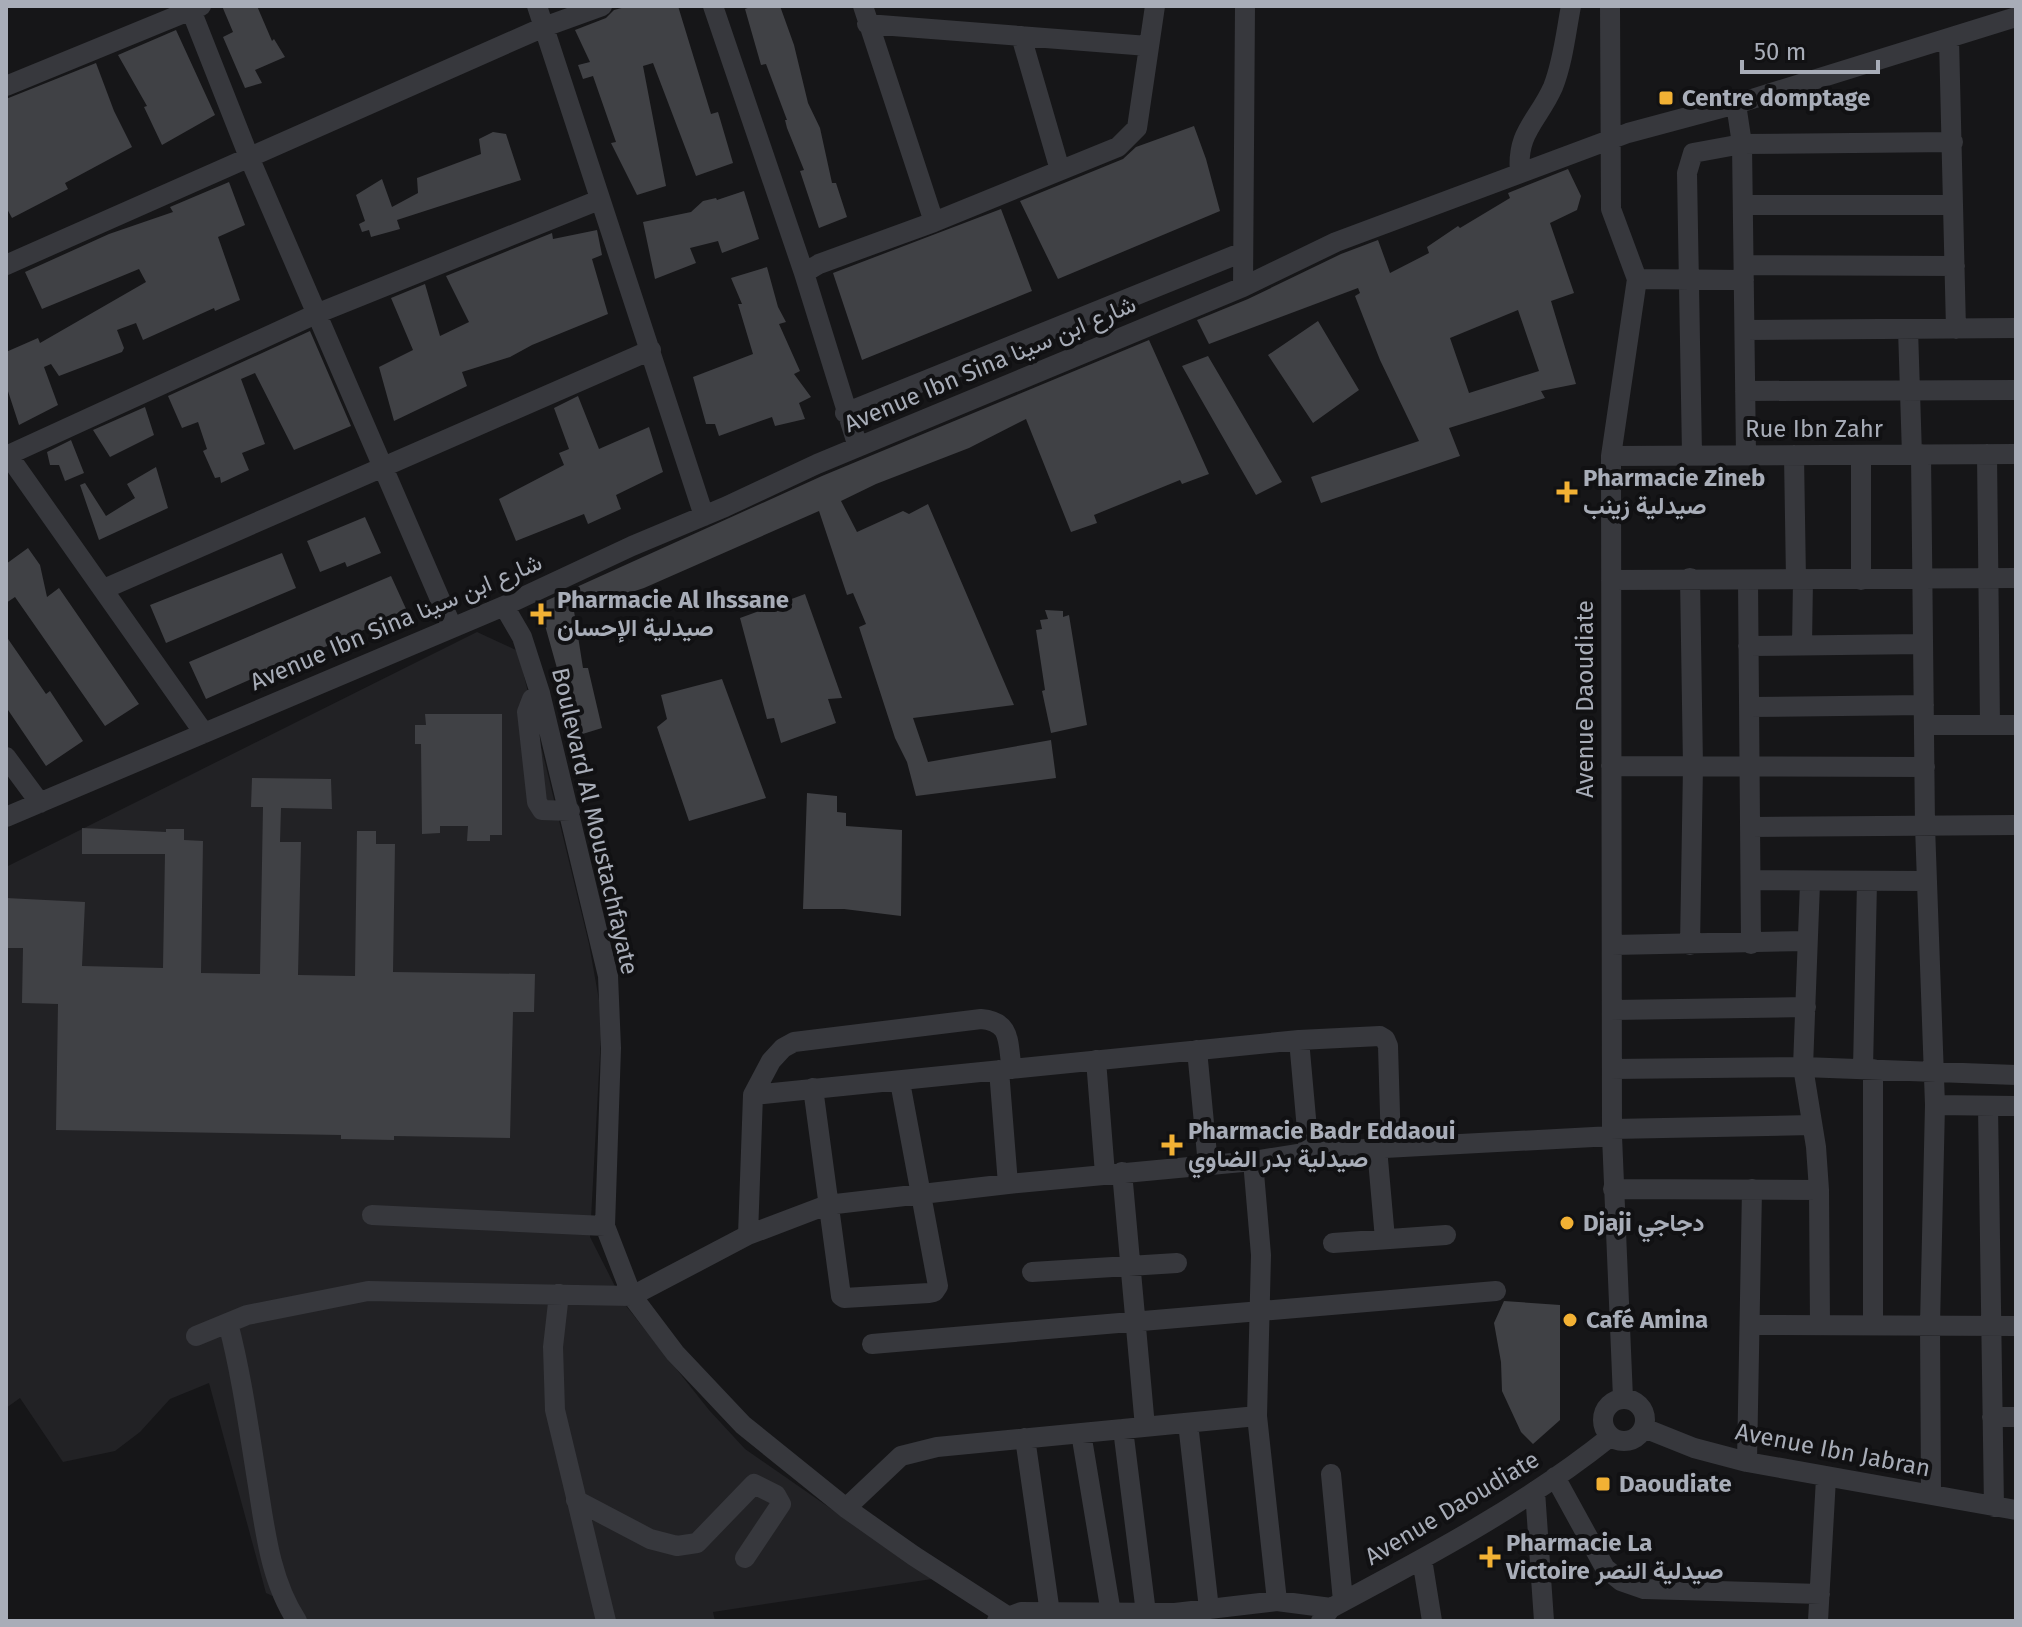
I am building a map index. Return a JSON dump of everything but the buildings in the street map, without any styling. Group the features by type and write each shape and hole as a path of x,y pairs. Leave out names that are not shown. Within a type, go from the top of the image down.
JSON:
{"street":[{"path":"537,6 704,516"},
{"path":"6,265 544,27 602,6"},
{"path":"713,6 804,273 858,447"},
{"path":"804,273 819,264 934,222 1118,147 1137,128 1155,6"},
{"path":"1243,287 1245,6"},
{"path":"1520,173 1518,158 1521,141 1554,84 1571,6"},
{"name":"Avenue Daoudiate","path":"1610,6 1611,209 1637,279 1611,456 1612,1132 1623,1398"},
{"path":"6,86 196,8 249,157 452,627"},
{"path":"934,222 865,15 1021,36 1148,46"},
{"name":"Avenue Ibn Sina شارع ابن سينا","path":"6,817 504,606 858,447 1243,287 1336,242 1610,139 1736,104 2016,17"},
{"path":"1021,36 1060,170"},
{"path":"1949,39 1956,329"},
{"path":"1736,104 1742,144 1746,455"},
{"path":"1692,454 1689,157 1703,150 1742,144 1953,142"},
{"path":"204,733 7,455 316,314 599,200"},
{"path":"1743,205 1953,205"},
{"path":"845,413 1243,252"},
{"path":"1637,279 1744,272 1955,266"},
{"path":"1745,330 2016,328"},
{"path":"1908,329 1922,579 1925,826 1935,1105 1930,1325 1931,1494"},
{"path":"104,589 651,350"},
{"path":"1745,391 2016,390"},
{"path":"1987,454 1990,725"},
{"name":"Rue Ibn Zahr","path":"1611,456 2016,454"},
{"path":"1794,455 1802,645"},
{"path":"1861,455 1861,580"},
{"path":"1690,578 1693,766 1690,945"},
{"path":"1611,580 2016,578"},
{"path":"1748,580 1751,944"},
{"name":"Boulevard Al Moustachfayate","path":"504,606 522,637 540,693 608,976 611,1048 605,1226 632,1296 675,1353 743,1425 846,1508 1011,1618 1111,1613 1180,1617 1209,1609 1277,1601 1332,1610"},
{"path":"1748,646 1923,644"},
{"path":"540,693 532,699 527,712 537,802 542,810 570,811"},
{"path":"1749,707 1924,715 1990,725 2016,725"},
{"path":"6,757 40,803"},
{"path":"1611,766 1925,767"},
{"path":"1751,827 2016,825"},
{"path":"1752,880 1810,883 1927,881"},
{"path":"1867,882 1873,1325"},
{"path":"1810,883 1803,1067 1819,1190 1820,1325"},
{"path":"1613,945 1807,941"},
{"path":"1612,1010 1806,1007"},
{"path":"748,1235 753,1095 771,1061 794,1042 981,1019 1001,1024 1005,1029 1008,1184"},
{"path":"753,1095 1374,1035 1385,1039 1385,1239"},
{"path":"1299,1040 1309,1152"},
{"path":"1197,1050 1208,1165"},
{"path":"1096,1060 1129,1265 1145,1427"},
{"path":"1612,1069 1803,1067 2016,1075"},
{"path":"813,1088 842,1297 929,1293 938,1286 900,1082"},
{"path":"1935,1105 2016,1106"},
{"path":"1988,1106 1994,1507"},
{"path":"196,1336 272,1309 368,1291 632,1296 748,1235 827,1205 1113,1173 1253,1161 1309,1152 1612,1132 1812,1125"},
{"path":"1253,1161 1261,1255 1257,1416 1277,1601"},
{"path":"1613,1189 1819,1190"},
{"path":"1747,1462 1752,1189"},
{"path":"372,1215 605,1226"},
{"path":"1333,1243 1446,1235"},
{"path":"1032,1272 1177,1263"},
{"path":"872,1344 1496,1291"},
{"path":"559,1294 553,1347 555,1410 606,1621"},
{"path":"228,1323 240,1375 266,1539 277,1577 297,1621"},
{"path":"1750,1325 2016,1326"},
{"path":"1623,1398 1632,1400 1644,1411 1644,1428 1630,1441 1610,1437 1604,1428 1606,1408 1613,1401 1623,1398"},
{"path":"846,1508 901,1456 937,1447 1257,1416"},
{"path":"1992,1417 2016,1417"},
{"path":"1188,1423 1209,1609"},
{"name":"Avenue Ibn Jabran","path":"1644,1428 1694,1448 1747,1462 2016,1510"},
{"path":"1123,1429 1146,1613"},
{"path":"1081,1433 1111,1613"},
{"name":"Avenue Daoudiate","path":"1332,1610 1535,1491 1610,1437"},
{"path":"1025,1438 1055,1616"},
{"path":"1331,1474 1332,1610"},
{"path":"1555,1477 1605,1568 1621,1581 1644,1589 1820,1594"},
{"path":"1818,1621 1826,1478"},
{"path":"576,1500 650,1539 677,1546 697,1543 754,1484 776,1495 781,1504 745,1558"},
{"path":"1535,1491 1544,1621"},
{"path":"1422,1559 1432,1621"}],"shaded area":[{"path":"477,632 518,651 589,944 602,1017 590,1237 623,1302 709,1410 745,1449 932,1579 713,1612 715,1621 303,1621 279,1599 266,1593 209,1383 170,1399 140,1432 115,1451 63,1462 20,1398 6,1408 6,867"}],"place":[{"name":"Centre domptage","path":"1666,98"},
{"name":"Pharmacie Zineb صيدلية زينب","path":"1567,492"},
{"name":"Pharmacie Al Ihssane صيدلية الإحسان","path":"541,614"},
{"name":"Pharmacie Badr Eddaoui صيدلية بدر الضاوي","path":"1172,1145"},
{"name":"Djaji دجاجي","path":"1567,1223"},
{"name":"Café Amina","path":"1570,1320"},
{"name":"Daoudiate","path":"1603,1484"},
{"name":"Pharmacie La Victoire صيدلية النصر","path":"1490,1557"}]}
